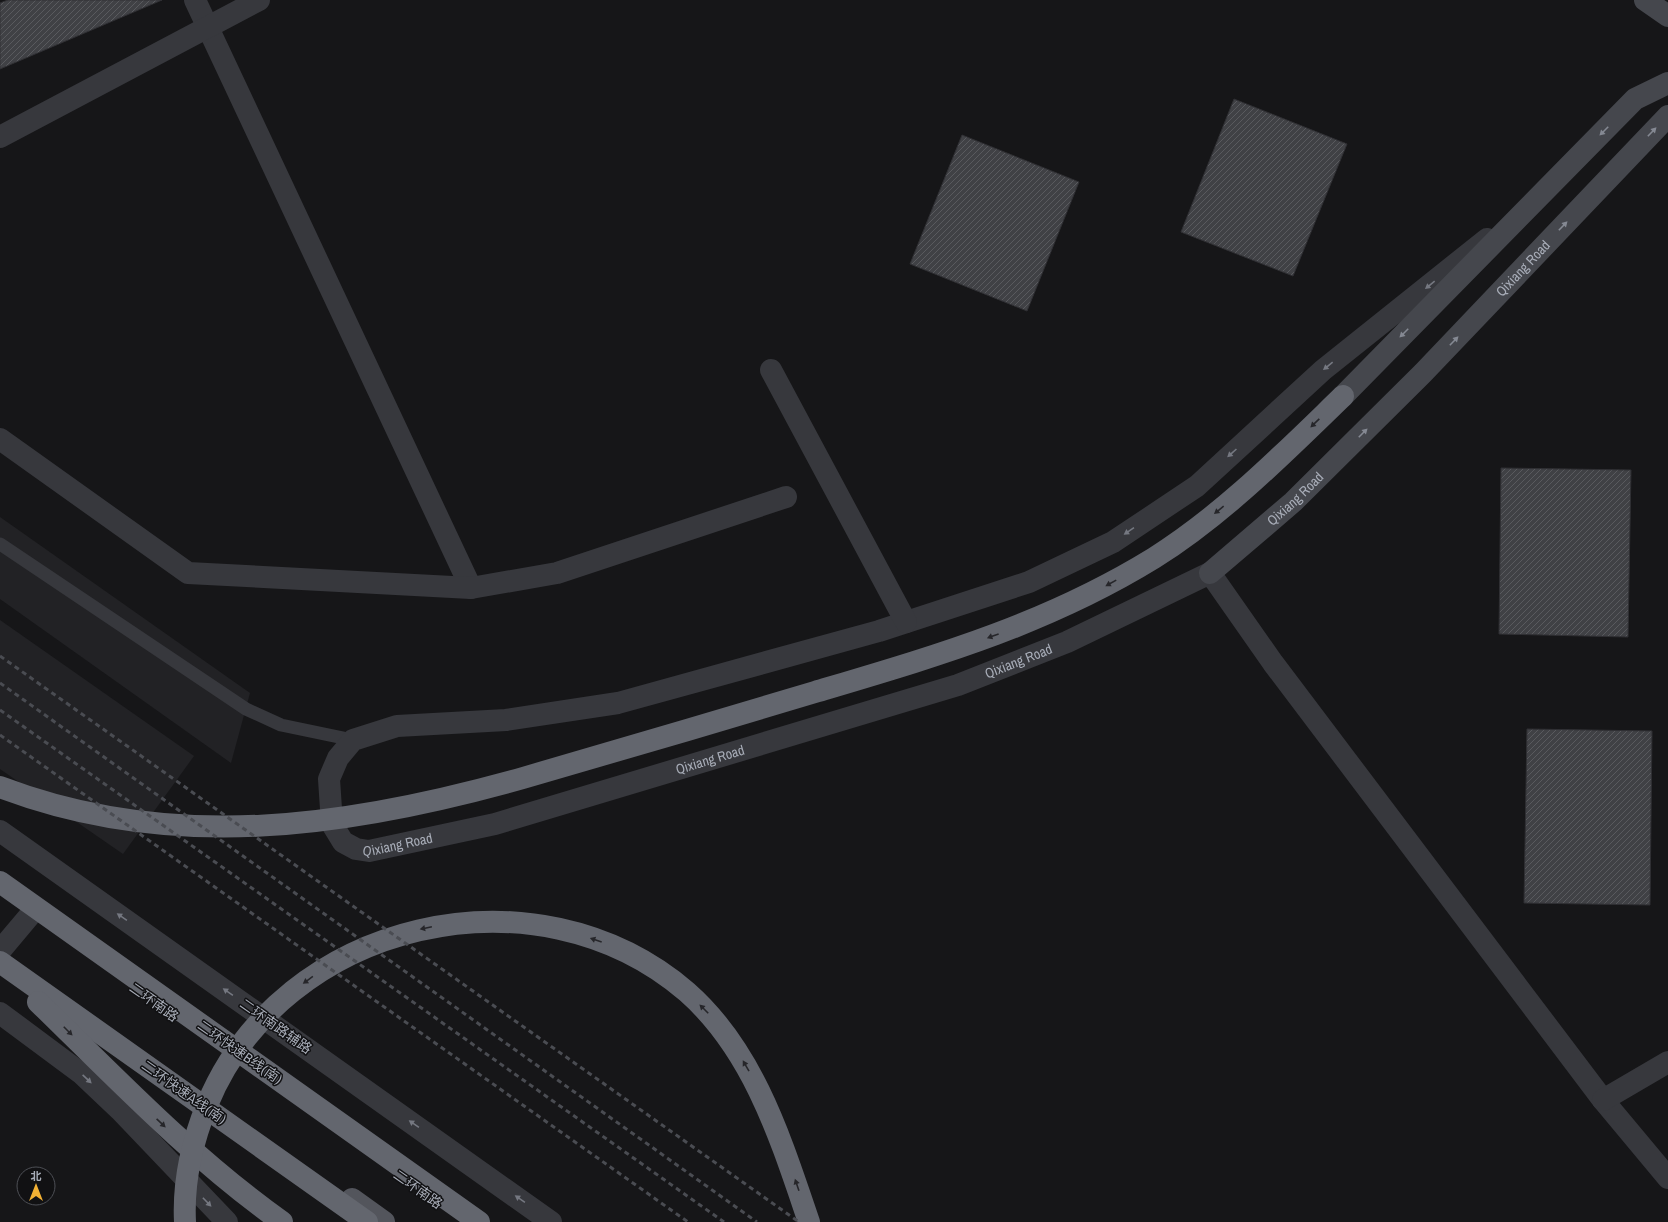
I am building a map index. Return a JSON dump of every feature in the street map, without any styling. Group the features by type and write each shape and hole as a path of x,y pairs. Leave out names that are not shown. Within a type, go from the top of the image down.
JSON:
{"highway":[{"path":"0,787 48,804 114,819 185,827 222,828 300,824 376,813 474,792 523,778 952,651 1066,606 1156,556 1209,518 1260,474 1343,396"},
{"name":"二环快速B线(南)","path":"0,882 480,1222"},
{"path":"185,1222 186,1186 191,1154 200,1122 212,1091 230,1060 251,1031 279,1004 309,979 348,956 374,943 408,932 441,924 475,921 536,924 574,932 605,943 634,956 662,973 687,992 709,1014 729,1039 746,1065 774,1124 809,1222"},
{"path":"0,956 173,1134 239,1191 282,1222"},
{"name":"二环快速A线(南)","path":"0,956 368,1222"}],"main road":[{"name":"二环南路","path":"0,892 465,1222"},
{"path":"0,956 384,1222"}],"street":[{"path":"195,0 471,588"},
{"path":"0,137 259,0"},
{"path":"1645,0 1668,16"},
{"path":"1343,396 1636,100 1668,83"},
{"name":"Qixiang Road","path":"353,740 338,758 328,779 332,824 343,842 356,849 369,851 495,824 958,685 1067,642 1210,573 1294,502 1412,384 1668,116"},
{"path":"353,740 397,726 506,720 618,703 906,622 1029,582 1113,542 1190,490 1323,370 1537,199"},
{"path":"771,370 906,622"},
{"path":"0,439 188,573 471,588 557,573 786,497"},
{"path":"1210,573 1273,663 1603,1100 1668,1178"},
{"name":"二环南路辅路","path":"0,831 551,1222"},
{"path":"0,956 31,914"},
{"path":"0,1013 82,1074 120,1110 227,1222"},
{"path":"1603,1100 1668,1062"}],"lane":[{"path":"0,544 246,709 281,725 353,740"}],"shaded area":[{"path":"0,517 250,693 231,763 0,599"},
{"path":"0,620 194,756 123,854 0,769"}],"building":[{"path":"8,0 162,0 0,69 0,3"},
{"path":"1234,99 1347,144 1293,276 1181,232"},
{"path":"962,135 1079,182 1027,311 910,264"},
{"path":"1501,468 1631,470 1628,637 1499,634"},
{"path":"1527,729 1652,731 1650,905 1524,903"}],"railway":[{"path":"0,656 799,1222"},
{"path":"0,683 757,1222"},
{"path":"0,710 724,1222"},
{"path":"0,735 688,1222"}]}
